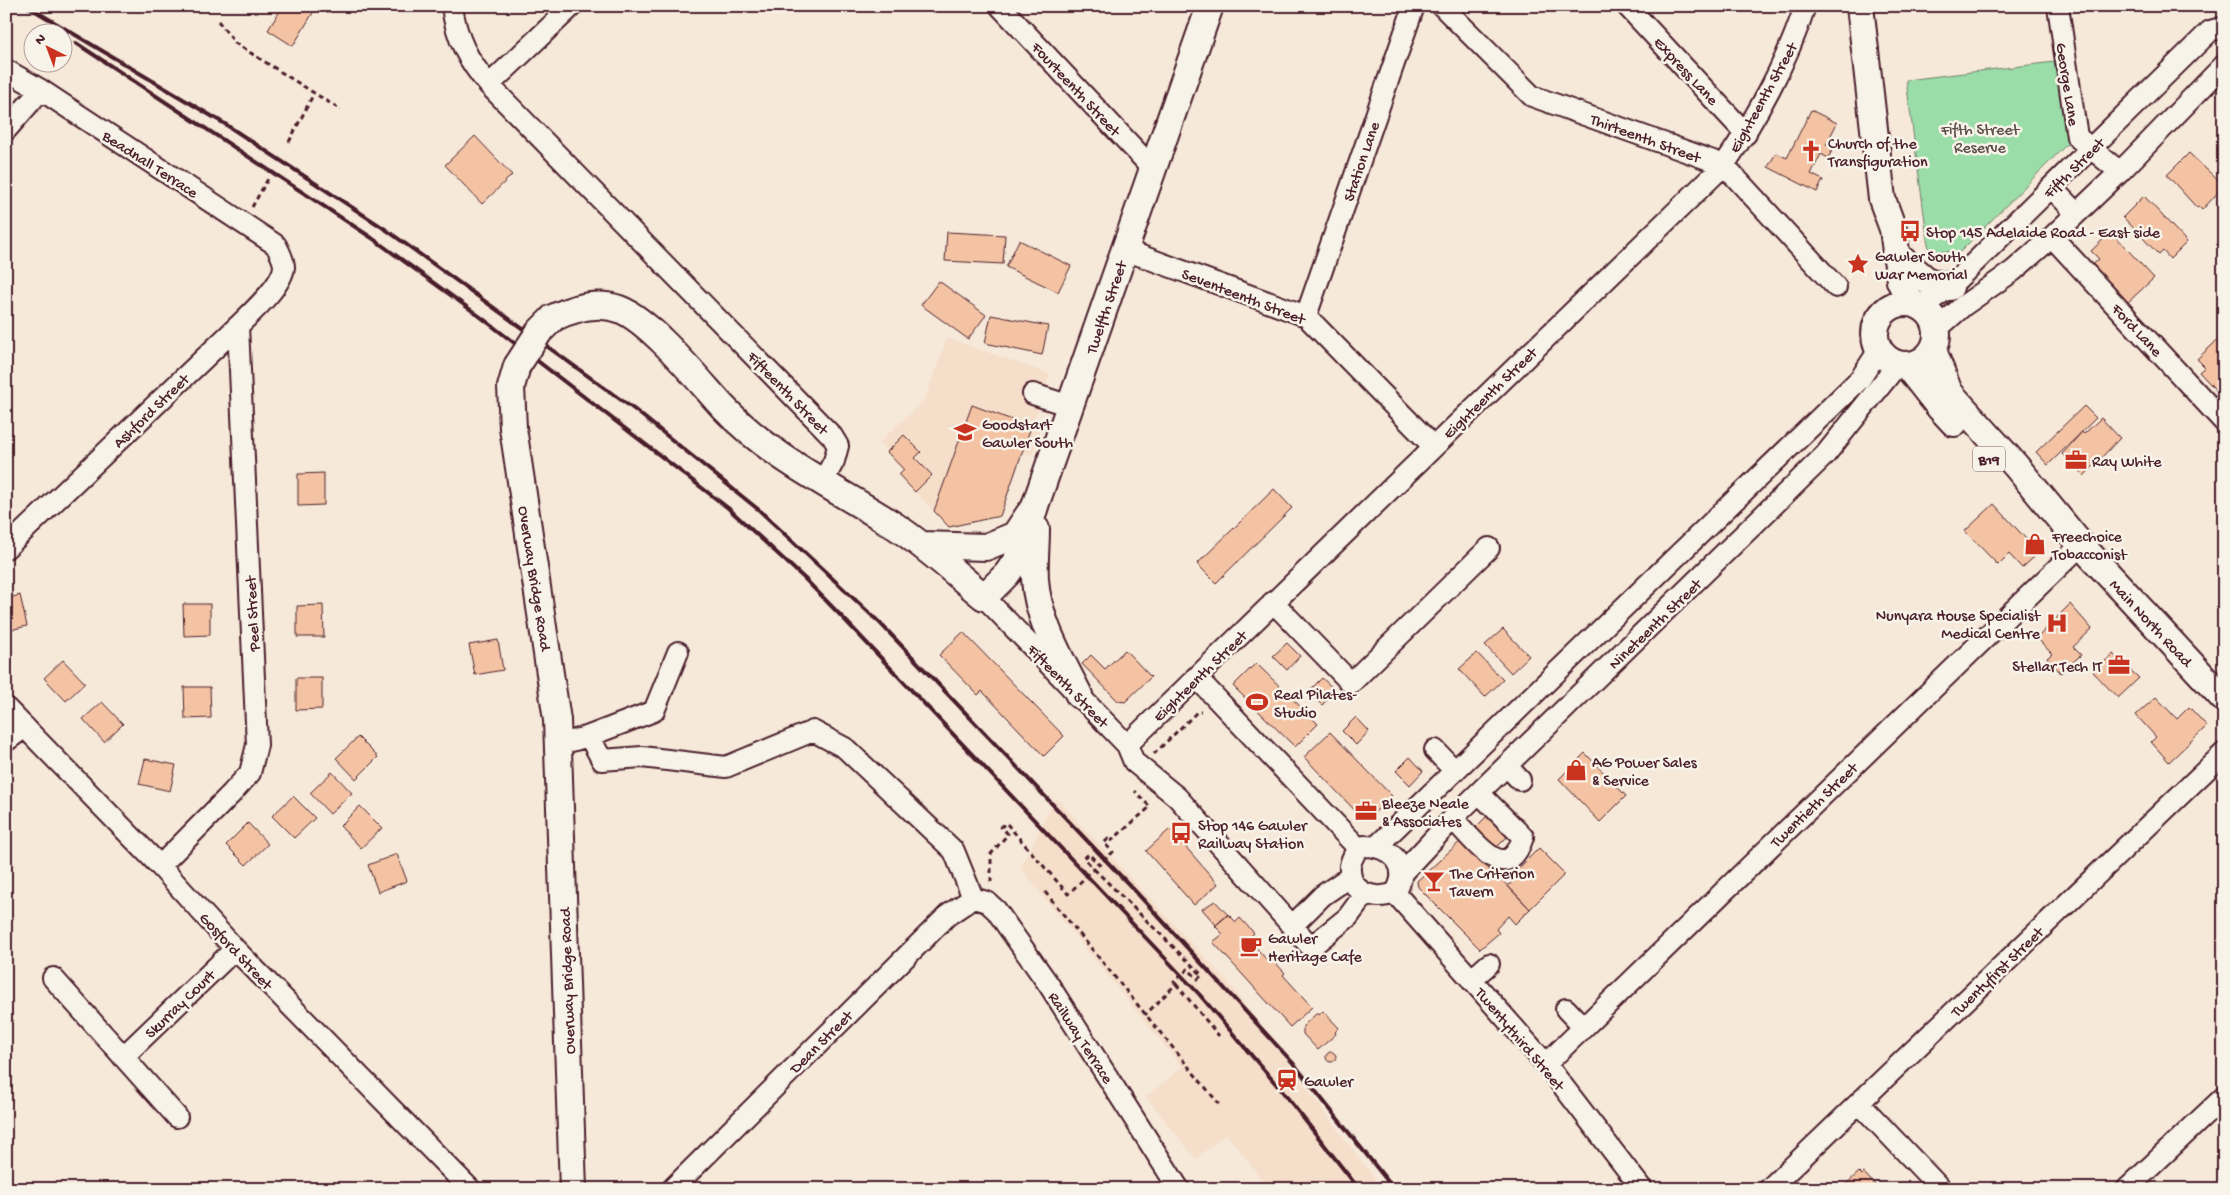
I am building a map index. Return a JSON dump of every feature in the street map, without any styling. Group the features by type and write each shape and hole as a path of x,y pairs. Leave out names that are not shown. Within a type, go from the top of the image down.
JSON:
{"main road":[{"name":"Twelfth Street","path":"984,597 1007,574 1020,555 1036,503 1210,6"},
{"name":"B19","path":"1860,6 1882,199 1878,237 1886,310"},
{"name":"B19","path":"1882,199 1893,230 1900,281 1915,304 1928,312 1934,320 1935,340 1949,392 2016,466 2080,545"},
{"path":"1896,254 1929,282 1950,287"},
{"path":"1915,304 1893,305 1886,310 1879,319 1875,329 1875,340 1895,360 1922,361 1935,340"},
{"name":"Overway Bridge Road","path":"573,1189 556,710 513,428 511,387 517,366 539,332 553,318 573,308 596,305 619,309 642,323 726,410 757,438 796,467 822,483"},
{"name":"B19","path":"1895,360 2006,476 2080,545"},
{"name":"Fifteenth Street","path":"822,483 894,525 922,545 984,597"},
{"path":"922,545 986,547 1015,535 1036,503"},
{"path":"1036,503 1035,581 1050,636 1079,695"},
{"name":"Main North Road","path":"2080,545 2224,699"}],"street":[{"path":"452,6 454,26 463,47 472,66 489,85 572,6"},
{"name":"Fourteenth Street","path":"1000,6 1154,169"},
{"name":"Station Lane","path":"1306,316 1414,6"},
{"name":"Thirteenth Street","path":"1442,6 1532,96 1724,165 1836,287"},
{"name":"Express Lane","path":"1627,6 1746,134"},
{"name":"Eighteenth Street","path":"1127,745 1724,165 1746,134 1797,33 1805,6"},
{"name":"George Lane","path":"2058,6 2077,137 2120,172"},
{"name":"Fifth Street","path":"1915,304 1930,301 1950,287 2210,31 2224,27"},
{"path":"1935,340 1963,306 2013,271 2052,237 2120,172 2224,64"},
{"name":"Beadnall Terrace","path":"6,70 41,90 276,245 284,265"},
{"name":"Fifteenth Street","path":"489,85 832,436 838,446 834,462 822,483"},
{"path":"6,130 41,90"},
{"path":"2052,188 2076,213"},
{"name":"Ford Lane","path":"2052,237 2224,422"},
{"name":"Seventeenth Street","path":"1125,250 1306,316 1433,446"},
{"name":"Ashford Street","path":"6,548 238,326 266,297 282,276 284,265"},
{"name":"Peel Street","path":"160,866 232,794 250,773 256,756 238,326"},
{"name":"Nineteenth Street","path":"1368,847 1455,771 1860,378 1895,360"},
{"name":"Nineteenth Street","path":"1401,874 1479,793 1513,773 1563,712 1825,455 1895,360"},
{"path":"1033,394 1070,406"},
{"path":"1734,500 1756,523"},
{"name":"Twentieth Street","path":"1546,1064 2080,545"},
{"path":"1273,602 1351,683 1489,548"},
{"name":"Fifteenth Street","path":"984,597 1127,745 1134,762 1162,786 1169,789 1311,947 1348,917 1366,894"},
{"path":"558,745 589,736 654,710 678,652"},
{"path":"1196,677 1368,847 1386,849 1393,855 1399,863 1401,874 1400,884 1395,893 1379,898 1366,894 1357,888 1351,876 1351,860 1368,847"},
{"path":"1540,688 1563,712"},
{"name":"Gosford Street","path":"6,708 160,866 235,949 470,1189"},
{"path":"6,741 25,727"},
{"name":"Railway Terrace","path":"589,736 602,760 642,758 726,767 813,730 845,748 954,852 980,900 996,910 1049,985 1179,1189"},
{"path":"1435,750 1455,771"},
{"name":"Twentyfirst Street","path":"1769,1189 2224,753"},
{"path":"1436,788 1490,856 1501,861 1509,860 1520,849 1523,836 1479,793"},
{"path":"1292,926 1322,895 1351,876"},
{"name":"Twentythird Street","path":"1395,893 1546,1064 1642,1189"},
{"name":"Dean Street","path":"672,1189 948,915 980,900"},
{"name":"Skurray Court","path":"123,1057 235,949"},
{"path":"1471,980 1489,964"},
{"path":"53,978 177,1117"},
{"path":"1566,1009 1583,1027"},
{"path":"2127,1189 2224,1097"},
{"path":"1858,1103 1941,1189"}],"path":[{"path":"218,21 235,43 341,110"},
{"path":"288,142 314,93"},
{"path":"243,223 269,177"},
{"path":"1148,760 1197,712 1205,711"},
{"path":"1133,788 1150,807 1110,842 1108,839 1104,843 1112,852 1099,865 1089,854 1084,858 1202,975 1198,979 1188,969 1145,1015"},
{"path":"980,900 991,893 991,854 1008,834 1002,827 1006,823 1068,894 1094,869"},
{"path":"1045,892 1219,1104"},
{"path":"1176,984 1219,1036"}],"shaded area":[{"name":"Goodstart Gawler South","path":"947,338 1050,374 1035,418 1043,422 1032,455 1023,452 1000,516 949,527 899,475 904,469 879,443 925,399"},
{"path":"1056,798 1227,981 1382,1189 1269,1189 1226,1133 1196,1159 1146,1097 1182,1067 1020,868"}],"green space":[{"name":"Fifth Street Reserve","path":"2054,62 2070,141 1960,252 1929,251 1906,80"}],"building":[{"path":"283,6 317,6 293,46 268,30"},
{"name":"Church of the Transfiguration","path":"1811,110 1837,123 1826,145 1833,149 1828,158 1821,154 1811,174 1823,180 1817,192 1768,167 1776,153 1787,158"},
{"path":"475,136 512,175 482,204 445,165"},
{"path":"2189,153 2224,186 2202,210 2198,206 2197,208 2167,175"},
{"path":"2144,196 2187,242 2170,259 2163,251 2159,255 2123,217"},
{"path":"947,232 1005,235 1003,264 945,261"},
{"path":"2111,232 2154,278 2125,305 2090,267 2099,259 2091,251"},
{"path":"1019,240 1071,266 1058,292 1006,267"},
{"path":"939,281 986,315 968,339 921,305"},
{"path":"991,315 1048,326 1042,355 985,343"},
{"path":"2221,337 2224,340 2224,399 2199,372 2205,367 2197,359"},
{"path":"972,405 1031,427 1000,516 949,527 934,511"},
{"path":"2084,406 2096,418 2048,465 2036,452"},
{"path":"2101,418 2120,438 2084,476 2062,454 2082,432 2084,434"},
{"path":"904,435 921,452 915,458 932,475 915,492 899,475 904,470 887,452"},
{"path":"324,473 324,505 298,506 298,474"},
{"path":"1274,489 1292,508 1216,583 1197,564"},
{"path":"1994,504 2027,540 2031,536 2043,549 2022,568 2009,554 1998,565 1965,531"},
{"path":"20,595 27,626 6,631 6,599"},
{"path":"183,604 210,604 210,635 184,636"},
{"path":"2070,604 2092,629 2073,647 2081,655 2061,673 2047,658 2052,654 2037,638"},
{"path":"323,605 324,637 297,637 297,606"},
{"path":"1503,629 1529,656 1511,673 1485,645"},
{"path":"963,632 1064,736 1044,756 982,691 978,695 939,655"},
{"path":"498,640 503,670 475,675 469,645"},
{"path":"1287,643 1300,656 1287,670 1273,656"},
{"path":"1125,650 1151,677 1125,702 1118,701 1082,664 1091,655 1105,669"},
{"path":"1477,653 1503,680 1485,697 1459,669"},
{"path":"2113,654 2139,678 2118,698 2093,672"},
{"path":"63,660 85,683 66,701 44,678"},
{"path":"1256,663 1318,724 1295,747 1233,686"},
{"path":"296,678 322,678 322,709 296,710"},
{"path":"1322,678 1336,691 1322,705 1308,692"},
{"path":"184,687 210,687 211,718 185,719"},
{"path":"2156,697 2177,719 2189,707 2207,726 2169,762 2151,742 2156,737 2136,715"},
{"path":"102,702 123,724 104,742 83,719"},
{"path":"1356,717 1369,731 1356,745 1342,731"},
{"path":"1330,732 1392,796 1370,817 1362,818 1304,757"},
{"path":"358,737 378,757 356,779 336,758"},
{"path":"1585,753 1626,796 1600,822 1559,779"},
{"path":"1410,757 1423,771 1410,785 1396,771"},
{"path":"145,759 176,765 170,791 139,784"},
{"path":"332,772 352,793 330,814 310,793"},
{"path":"293,796 315,818 294,838 272,816"},
{"path":"360,806 382,828 361,848 340,826"},
{"path":"1490,813 1510,834 1495,849 1475,828"},
{"path":"248,823 268,844 246,865 226,845"},
{"path":"1170,829 1218,884 1194,905 1146,851"},
{"path":"1463,839 1497,879 1499,877 1530,909 1515,924 1508,916 1496,929 1499,933 1480,949 1418,887 1417,881"},
{"path":"1539,848 1565,874 1530,909 1508,886 1519,875 1516,871"},
{"path":"397,854 407,881 378,892 368,865"},
{"path":"1215,901 1228,915 1216,925 1202,909"},
{"path":"1228,914 1236,922 1240,918 1254,933 1248,939 1269,962 1272,959 1285,973 1283,975 1312,1007 1290,1027 1213,942 1223,934 1215,926"},
{"path":"1323,1011 1339,1028 1335,1032 1336,1034 1318,1050 1303,1034 1303,1026 1317,1013 1319,1015"},
{"path":"1331,1052 1336,1057 1331,1062 1326,1057"},
{"path":"1859,1172 1862,1175 1864,1173 1879,1189 1841,1189"}],"railway":[{"path":"27,6 225,124 385,229 635,410 759,510 880,623 1136,892 1293,1063 1394,1189"},
{"path":"76,43 372,238 482,318 728,508 805,579 845,620 1199,994 1282,1091 1359,1189"}],"place":[{"name":"Church of the Transfiguration","path":"1811,151"},
{"name":"Stop 145 Adelaide Road - East side","path":"1910,231"},
{"name":"Gawler South War Memorial","path":"1858,264"},
{"name":"Goodstart Gawler South","path":"965,432"},
{"name":"Ray White","path":"2076,460"},
{"name":"Freechoice Tobacconist","path":"2035,544"},
{"name":"Nunyara House Specialist Medical Centre","path":"2057,623"},
{"name":"Stellar Tech IT","path":"2119,665"},
{"name":"Real Pilates- Studio","path":"1257,702"},
{"name":"AG Power Sales & Service","path":"1576,770"},
{"name":"Bleeze Neale & Associates","path":"1366,811"},
{"name":"Stop 146 Gawler Railway Station","path":"1181,833"},
{"name":"The Criterion Tavern","path":"1434,881"},
{"name":"Gawler Heritage Cafe","path":"1251,946"},
{"name":"Gawler","path":"1287,1080"}]}
